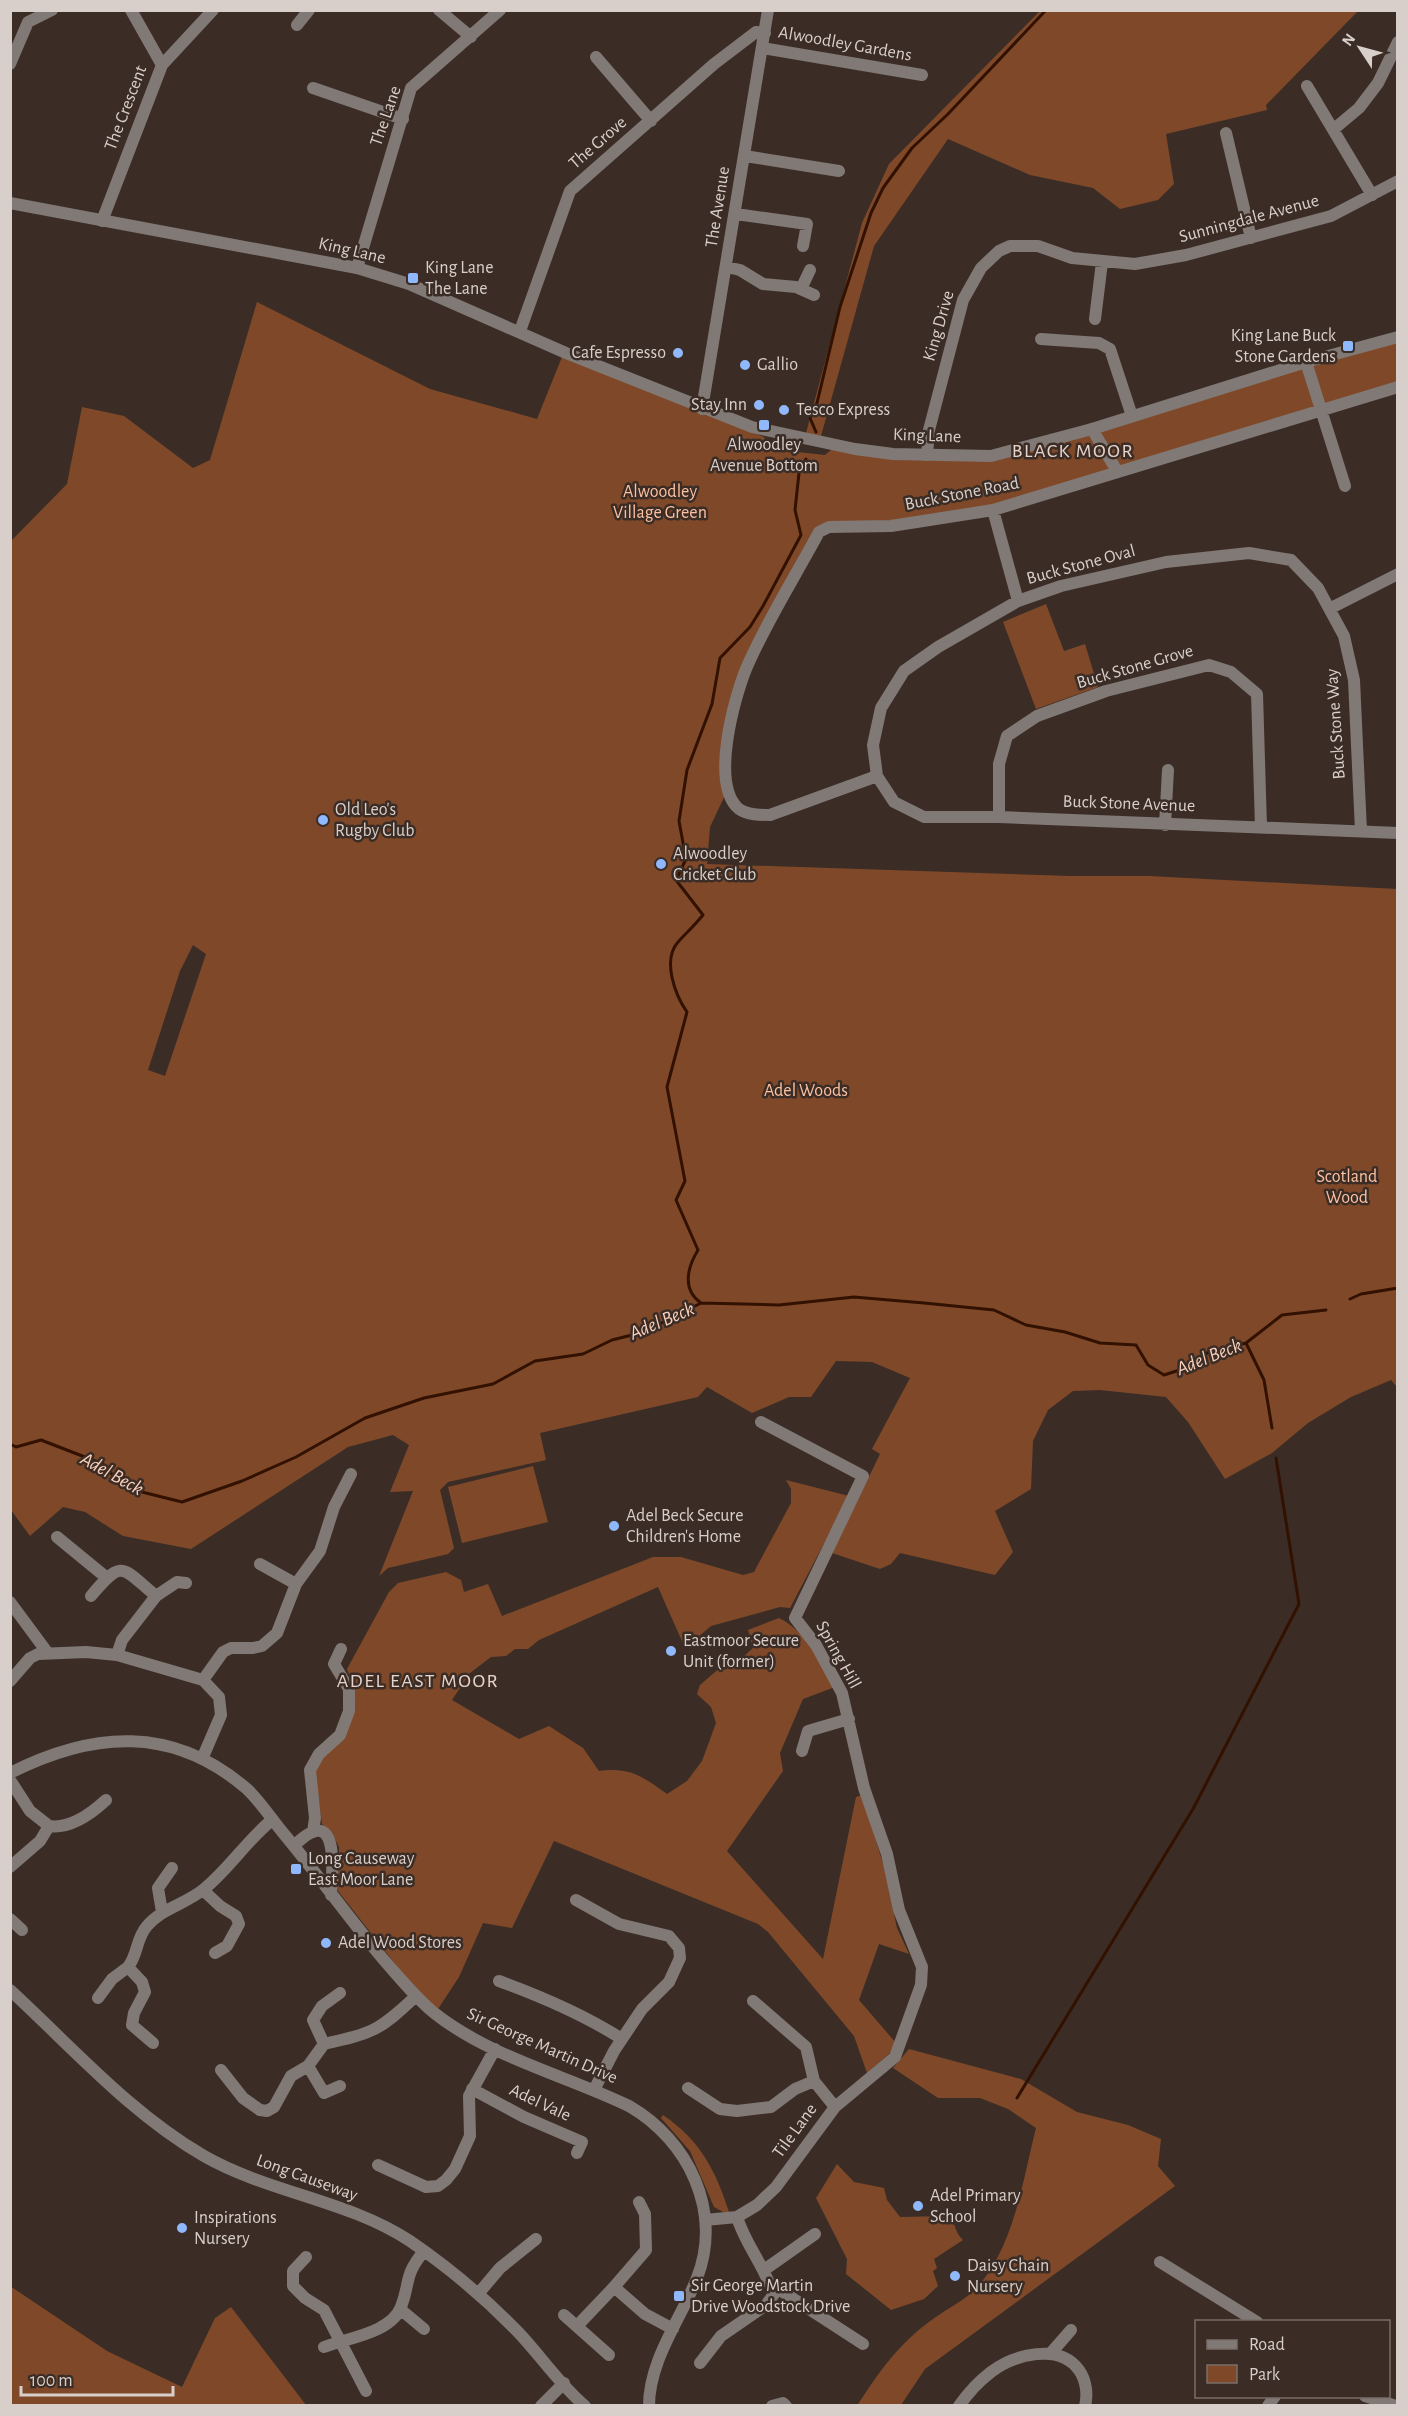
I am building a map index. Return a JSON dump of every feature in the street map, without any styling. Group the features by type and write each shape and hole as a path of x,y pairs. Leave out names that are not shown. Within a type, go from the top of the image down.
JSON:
{"street":[{"path":"10,64 28,22 52,10"},
{"name":"The Crescent","path":"102,221 162,65 131,10"},
{"path":"162,65 213,10"},
{"path":"297,25 309,10"},
{"path":"439,10 471,37"},
{"name":"The Lane","path":"357,268 411,88 500,10"},
{"name":"The Avenue","path":"702,409 768,10"},
{"name":"The Grove","path":"520,330 570,191 714,64 756,32 765,33"},
{"path":"1334,129 1359,108 1378,83 1398,42"},
{"name":"Alwoodley Gardens","path":"762,48 922,75"},
{"path":"596,57 651,121"},
{"path":"1307,86 1372,195"},
{"path":"314,88 403,119"},
{"path":"1226,133 1251,238"},
{"path":"745,156 839,171"},
{"name":"Sunningdale Avenue","path":"1102,262 1145,262 1186,255 1332,216 1398,181"},
{"name":"King Lane","path":"10,203 357,268 409,284 702,409 752,427 855,449 927,455 991,456 1092,429 1306,362 1398,337"},
{"path":"736,214 807,224 803,246"},
{"name":"King Drive","path":"927,455 929,430 963,300 972,280 990,257 1010,246 1024,245 1102,262"},
{"path":"1095,319 1102,262"},
{"path":"727,267 740,270 763,284 801,289 814,295"},
{"path":"801,289 810,270"},
{"path":"1041,339 1099,343 1110,349 1132,416"},
{"path":"1306,362 1319,411 1345,486"},
{"name":"Buck Stone Road","path":"877,776 770,815 753,814 740,809 728,791 725,765 730,726 746,670 819,532 830,527 891,526 993,510 1398,387"},
{"path":"1092,429 1117,471"},
{"path":"993,510 1018,601"},
{"name":"Buck Stone Oval","path":"877,776 873,745 881,708 904,671 938,647 1018,601 1061,586 1166,562 1248,553 1291,560"},
{"name":"Buck Stone Way","path":"1291,560 1318,588 1331,608 1344,636 1354,680 1361,831"},
{"path":"1331,608 1398,574"},
{"name":"Buck Stone Grove","path":"999,817 999,764 1008,736 1036,716 1106,691 1209,665 1230,672 1257,694 1261,827"},
{"path":"1165,825 1168,770"},
{"name":"Buck Stone Avenue","path":"877,776 894,802 924,817 999,817 1398,833"},
{"name":"Spring Hill","path":"761,1422 863,1476 795,1618 816,1645 839,1686 849,1719 864,1788 887,1854 899,1910 922,1967 921,1985 903,2042"},
{"path":"203,1680 223,1652 231,1648 253,1648 271,1640 277,1633 296,1584 316,1559 338,1497 351,1474"},
{"path":"57,1537 107,1578"},
{"path":"260,1564 296,1584"},
{"path":"92,1596 111,1573 119,1570 127,1572 156,1596"},
{"path":"117,1655 122,1640 156,1596 177,1581 186,1582"},
{"path":"10,1602 47,1652"},
{"path":"313,1832 315,1818 310,1770 319,1754 340,1735 349,1711 349,1689 334,1664 342,1650"},
{"path":"10,1681 30,1658 47,1652 101,1652 203,1680 219,1697 221,1715 202,1759"},
{"path":"802,1751 808,1731 849,1719"},
{"name":"Sir George Martin Drive","path":"10,1773 64,1749 111,1740 162,1745 202,1759 248,1790 331,1895 416,1996 459,2030 495,2049 594,2090 644,2114 677,2145 695,2177 705,2220 705,2246 698,2276 658,2364 649,2406"},
{"path":"10,1780 30,1811 49,1826 59,1827 87,1816 106,1800"},
{"path":"98,1998 112,1979 128,1967 145,1928 162,1912 203,1890 252,1836 272,1820"},
{"path":"10,1867 40,1841 49,1826"},
{"path":"294,1846 306,1834 313,1832 327,1836 333,1848 331,1895"},
{"path":"162,1912 158,1888 172,1868"},
{"path":"203,1890 220,1906 236,1916 239,1924 227,1946 215,1953"},
{"path":"576,1900 619,1924 669,1936 679,1948 680,1958 669,1982 642,2009 622,2039 594,2090"},
{"path":"10,1919 22,1930"},
{"path":"128,1967 142,1982 145,1992 134,2013 132,2025 153,2043"},
{"path":"499,1981 560,2004 622,2039"},
{"name":"Long Causeway","path":"10,1990 117,2092 204,2156 257,2181 373,2220 424,2251 478,2294 520,2334 585,2406"},
{"path":"324,2044 314,2020 322,2006 340,1993"},
{"path":"221,2070 243,2098 260,2110 267,2110 279,2099 291,2076 308,2066 324,2044 363,2036 381,2026 416,1996"},
{"path":"753,2001 806,2047 814,2081 835,2107"},
{"name":"Tile Lane","path":"705,2220 737,2217 757,2205 776,2187 835,2107 886,2066 895,2057 903,2042"},
{"path":"378,2165 426,2187 438,2186 446,2180 455,2169 470,2136 468,2106 472,2090 495,2049"},
{"path":"308,2066 324,2093 340,2086"},
{"path":"688,2088 720,2109 737,2111 771,2108 795,2089 814,2081"},
{"name":"Adel Vale","path":"472,2090 524,2117 582,2142 577,2153"},
{"path":"577,2326 614,2288 646,2250 645,2214 639,2202"},
{"path":"737,2217 748,2245 764,2270 769,2283 863,2343"},
{"path":"764,2270 815,2234"},
{"path":"478,2294 500,2268 536,2239"},
{"path":"324,2346 382,2326 400,2309 407,2276 424,2251"},
{"path":"306,2257 297,2263 293,2271 293,2286 304,2298 324,2310 366,2391"},
{"path":"1160,2262 1254,2320"},
{"path":"614,2288 645,2314 673,2329"},
{"path":"700,2363 721,2336 766,2305 777,2290"},
{"path":"400,2309 424,2329"},
{"path":"564,2315 609,2355"},
{"path":"1050,2354 1071,2330"},
{"path":"959,2406 974,2387 992,2371 1032,2354 1050,2354 1069,2361 1078,2368 1086,2388 1085,2406"},
{"path":"541,2406 564,2383"},
{"path":"1368,2398 1396,2406"},
{"path":"772,2406 783,2403 786,2406"}],"green space":[{"path":"1040,11 1358,11 1266,105 1267,110 1166,134 1174,184 1158,200 1120,209 1093,188 1030,175 948,139 874,246 821,436 806,433 862,223 889,164"},
{"path":"257,302 430,389 537,419 564,352 650,392 764,437 769,449 825,455 837,445 991,456 1397,337 1397,387 993,510 819,532 746,670 730,726 727,791 710,827 707,864 1070,876 1149,876 1397,889 1397,1387 1391,1380 1351,1397 1308,1423 1272,1453 1225,1479 1188,1422 1166,1397 1100,1390 1073,1391 1048,1410 1033,1441 1031,1489 995,1511 1013,1552 995,1575 900,1553 891,1564 880,1569 832,1553 880,1454 872,1449 910,1378 872,1362 836,1361 811,1397 789,1397 752,1413 707,1387 698,1397 540,1433 546,1460 448,1482 440,1490 454,1548 448,1554 388,1568 379,1576 413,1491 390,1492 409,1445 393,1435 348,1447 191,1549 123,1536 85,1512 63,1507 30,1536 11,1510 11,541 67,484 82,407 124,416 193,468 210,460","holes":["193,945 206,954 165,1076 148,1070 180,971"]},
{"path":"1046,604 1064,651 1085,644 1098,687 1036,709 1003,622"},
{"path":"533,1466 548,1522 462,1543 448,1487"},
{"path":"786,1480 849,1496 790,1608 780,1607 711,1626 685,1648 658,1587 539,1640 528,1649 515,1649 506,1656 491,1657 470,1673 452,1700 519,1739 549,1726 583,1748 599,1771 619,1770 635,1774 667,1794 687,1781 702,1761 716,1723 711,1707 697,1694 700,1685 722,1666 733,1666 753,1648 748,1630 779,1618 789,1624 812,1648 835,1687 803,1699 780,1753 783,1771 727,1851 823,1959 856,1797 862,1795 884,1867 897,1928 909,1954 879,1944 859,2000 896,2043 890,2053 867,2073 854,2036 768,1932 758,1924 554,1841 512,1928 483,1923 459,1977 438,2009 414,1988 338,1891 339,1847 332,1833 322,1824 315,1771 323,1756 342,1736 354,1689 347,1669 389,1592 398,1583 446,1572 461,1580 464,1592 488,1584 502,1616 653,1557 681,1557 743,1575 754,1572 791,1503 791,1489"},
{"path":"909,2049 1021,2079 1077,2112 1128,2125 1161,2139 1158,2166 1175,2186 925,2369 901,2405 857,2406 900,2348 921,2328 970,2294 992,2267 1010,2230 1036,2128 1008,2109 980,2098 938,2098 893,2068"},
{"path":"663,2115 697,2146 712,2170 729,2212 723,2212 714,2207 690,2151 661,2118"},
{"path":"837,2164 854,2182 884,2188 887,2200 900,2217 949,2216 951,2219 963,2240 934,2259 937,2268 933,2271 938,2286 924,2299 891,2310 846,2274 847,2259 816,2198"},
{"path":"10,2286 107,2351 182,2387 215,2318 231,2307 306,2405 11,2405"}],"waterway":[{"path":"816,432 810,418 817,403 840,307 871,213 883,188 912,148 948,114 1046,10"},
{"path":"701,1303 695,1298 689,1285 689,1271 698,1250 676,1200 685,1181 667,1087 687,1012 678,996 672,977 671,958 678,942 703,915 676,880 686,859 679,821 687,770 712,704 720,658 750,627 801,535 795,510 799,473 806,459"},
{"name":"Adel Beck","path":"1350,1299 1361,1294 1398,1288"},
{"name":"Adel Beck","path":"10,1444 16,1447 41,1440 103,1464 119,1482 142,1492 182,1502 242,1481 296,1457 365,1418 424,1398 493,1384 535,1361 583,1354 612,1340 644,1332 701,1303 779,1305 854,1297 994,1310 1026,1325 1065,1332 1100,1343 1136,1345 1148,1365 1164,1375 1192,1366 1207,1353 1246,1343 1282,1315 1326,1310"},
{"path":"1246,1343 1264,1380 1272,1428"},
{"path":"1017,2098 1193,1809 1299,1604 1276,1458"}],"place":[{"name":"King Lane The Lane","path":"413,278"},
{"name":"King Lane Buck Stone Gardens","path":"1348,346"},
{"name":"Cafe Espresso","path":"678,353"},
{"name":"Gallio","path":"745,365"},
{"name":"Stay Inn","path":"759,405"},
{"name":"Tesco Express","path":"784,410"},
{"name":"Alwoodley Avenue Bottom","path":"764,425"},
{"name":"Old Leo's Rugby Club","path":"323,820"},
{"name":"Alwoodley Cricket Club","path":"661,864"},
{"name":"Adel Beck Secure Children's Home","path":"614,1526"},
{"name":"Eastmoor Secure Unit (former)","path":"671,1651"},
{"name":"Long Causeway East Moor Lane","path":"296,1869"},
{"name":"Adel Wood Stores","path":"326,1943"},
{"name":"Adel Primary School","path":"918,2206"},
{"name":"Inspirations Nursery","path":"182,2228"},
{"name":"Daisy Chain Nursery","path":"955,2276"},
{"name":"Sir George Martin Drive Woodstock Drive","path":"679,2296"}],"district":[{"name":"BLACK MOOR","path":"1073,451"},
{"name":"ADEL EAST MOOR","path":"418,1681"}],"park label":[{"name":"Alwoodley Village Green","path":"660,502"},
{"name":"Adel Woods","path":"806,1091"},
{"name":"Scotland Wood","path":"1347,1187"}]}
